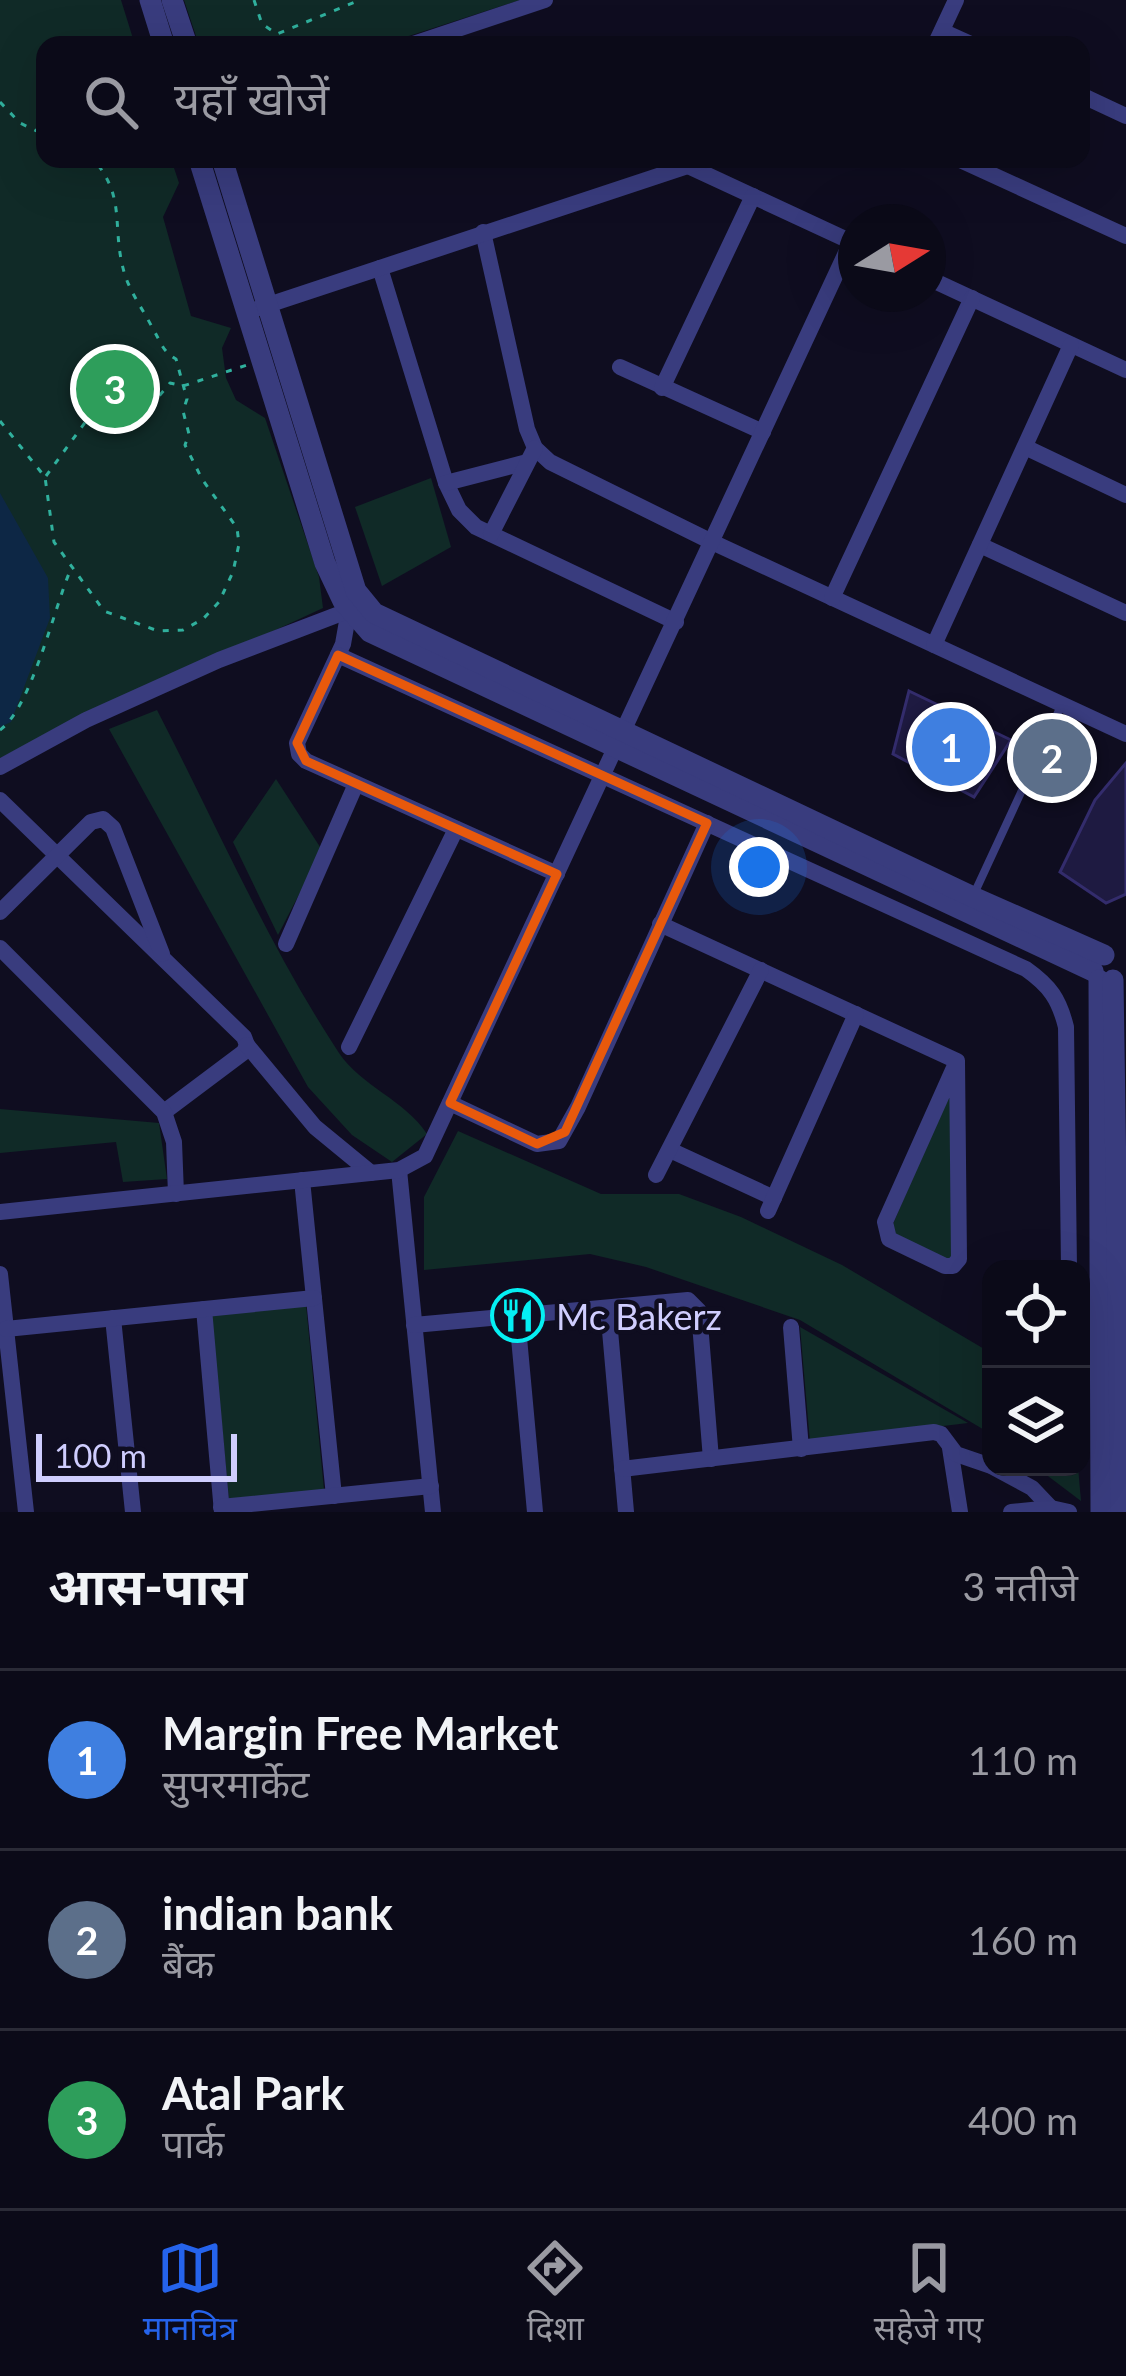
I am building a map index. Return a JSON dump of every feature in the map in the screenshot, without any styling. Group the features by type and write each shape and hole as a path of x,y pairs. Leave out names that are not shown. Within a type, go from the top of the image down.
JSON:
{"street":[{"path":"150,0 161,36"},
{"path":"172,0 184,36"},
{"path":"437,36 545,0"},
{"path":"940,36 956,0"},
{"path":"1090,99 1126,116"},
{"path":"202,168 356,591 357,606 297,743 299,754 557,874"},
{"path":"224,168 257,309 262,361 325,563 357,606 619,741 1109,966 1121,1512"},
{"path":"257,309 682,168"},
{"path":"692,168 838,236"},
{"path":"978,168 1126,236"},
{"path":"662,388 753,196"},
{"path":"483,232 531,455 491,534"},
{"path":"380,268 446,483 459,510 491,534 676,622"},
{"path":"0,1212 399,1170 425,1156 838,274"},
{"path":"946,286 1126,370"},
{"path":"832,598 972,298"},
{"path":"934,645 1071,345"},
{"path":"620,367 763,432"},
{"path":"1024,447 1126,495"},
{"path":"446,483 531,455 550,462 1126,734"},
{"path":"980,545 1126,613"},
{"path":"0,767 86,720 219,660 357,606"},
{"path":"338,655 1026,969 1047,984 1060,1003 1066,1027 1069,1260"},
{"path":"286,944 356,784"},
{"path":"0,800 244,1037 294,1106 371,1173"},
{"path":"0,913 92,822 104,819 165,960"},
{"path":"450,1103 537,1144 559,1141 706,823"},
{"path":"349,1047 456,829"},
{"path":"661,924 957,1061"},
{"path":"0,948 164,1112 173,1142 176,1194"},
{"path":"656,1175 761,970"},
{"path":"670,1150 771,1204 856,1014"},
{"path":"164,1112 247,1046"},
{"path":"957,1061 959,1259 945,1266 889,1239 885,1222 957,1061"},
{"path":"399,1170 433,1512"},
{"path":"302,1180 334,1496"},
{"path":"0,1274 26,1512"},
{"path":"6,1329 314,1298"},
{"path":"414,1325 688,1300 695,1304 712,1459"},
{"path":"608,1308 626,1512"},
{"path":"204,1310 222,1509 430,1486"},
{"path":"517,1316 535,1512"},
{"path":"113,1318 133,1512"},
{"path":"791,1327 801,1449"},
{"path":"622,1469 934,1432 950,1448 960,1512"},
{"path":"1101,1512 1116,1444"},
{"path":"950,1448 982,1462"},
{"path":"1009,1476 1060,1510"},
{"path":"1011,1512 1060,1510"}],"lane":[{"path":"969,904 1062,705"}],"path":[{"path":"254,0 262,24 277,34 360,0"},
{"path":"0,102 20,123 36,131"},
{"path":"0,421 45,477 53,542 104,611 158,631 183,630 219,602 233,572 237,528 190,460 183,411 187,399 176,358 164,352 123,271 118,206 110,178 101,168"},
{"path":"45,477 89,417 100,410 130,411 155,401 170,383 183,386 262,361"},
{"path":"0,730 10,722 26,689 70,569"}],"highlighted area":[{"path":"338,655 707,823 565,1132 537,1144 450,1103 557,874 306,761 297,743"}],"green space":[{"path":"0,0 121,0 132,36 36,36 36,168 174,168 179,183 163,217 191,316 231,328 222,348 226,378 236,400 265,418 319,577 323,608 0,758"},
{"path":"184,0 520,0 409,36 196,36"},
{"path":"431,478 451,547 382,586 355,507"},
{"path":"157,710 266,927 339,1053 427,1134 392,1162 352,1135 308,1087 109,729"},
{"path":"276,779 322,850 278,935 233,842"},
{"path":"952,1086 951,1263 890,1231"},
{"path":"0,1109 159,1123 167,1179 123,1182 116,1142 0,1153"},
{"path":"458,1131 601,1194 679,1194 741,1217 842,1265 982,1348 982,1429 800,1320 646,1267 590,1254 424,1270 424,1197"},
{"path":"306,1305 324,1490 229,1499 211,1314"},
{"path":"800,1327 968,1423 810,1442"},
{"path":"1048,1476 1079,1476 1081,1501"}],"water":[{"path":"0,493 48,578 50,618 11,722 0,727"}],"building":[{"path":"909,691 1011,740 974,797 893,754"},
{"path":"1126,763 1126,894 1106,903 1060,872 1095,800"}],"place":[{"name":"Atal Park","path":"115,389"},
{"name":"Margin Free Market","path":"951,747"},
{"name":"indian bank","path":"1052,758"},
{"name":"Mc Bakerz","path":"517,1316"}]}
